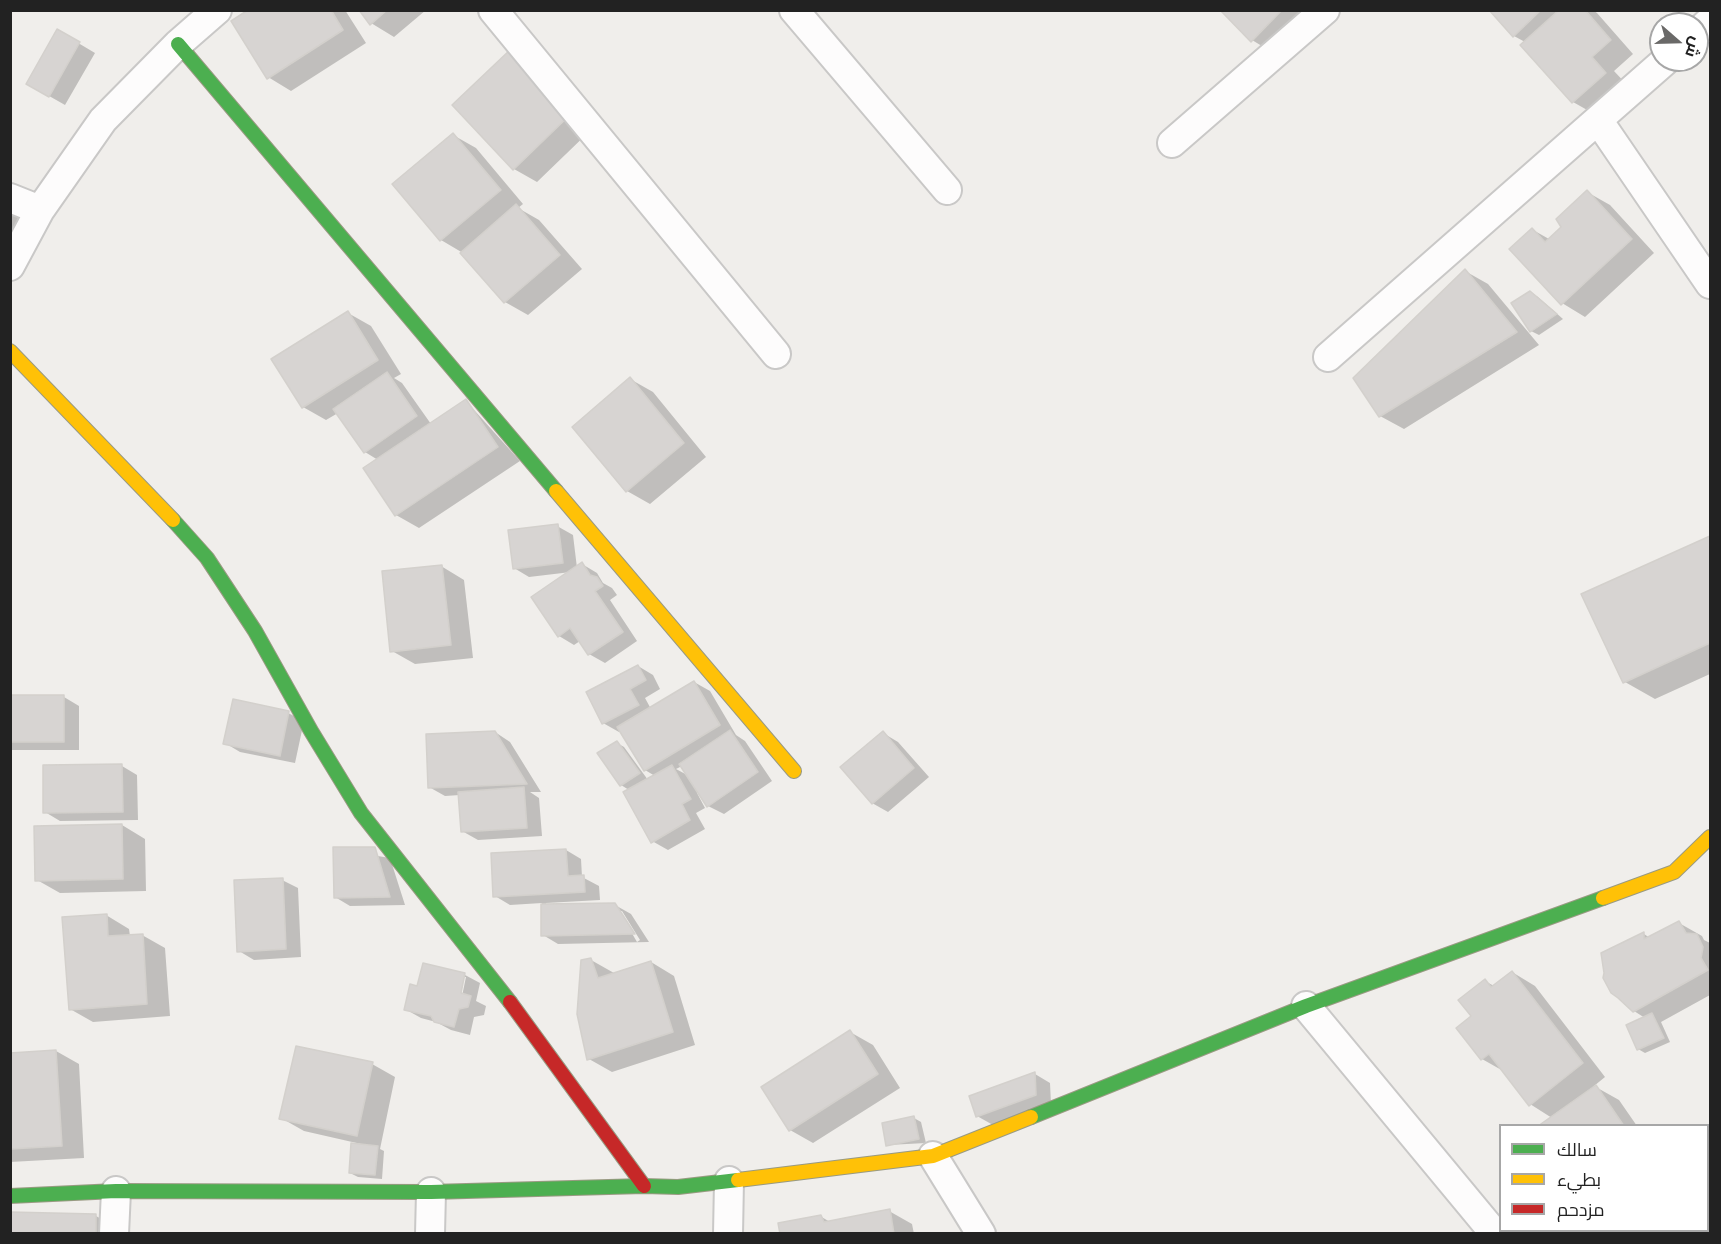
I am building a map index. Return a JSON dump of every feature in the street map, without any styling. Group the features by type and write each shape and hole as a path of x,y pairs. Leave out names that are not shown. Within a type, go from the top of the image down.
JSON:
{"street":[{"path":"10,266 40,210 102,120 178,44 217,10"},
{"path":"493,10 776,354"},
{"path":"794,10 947,190"},
{"path":"1172,143 1325,10"},
{"path":"178,44 794,771"},
{"path":"1328,357 1652,72"},
{"path":"1598,120 1710,284"},
{"path":"10,198 40,210"},
{"path":"10,351 160,505 207,558 255,631 311,731 361,813 502,991 644,1186"},
{"path":"10,1196 116,1191 431,1192 678,1187 933,1156 1306,1006 1674,872 1710,837"},
{"path":"1306,1006 1495,1233"},
{"path":"933,1156 979,1229 1004,1233"},
{"path":"728,1233 729,1181"},
{"path":"114,1233 116,1191"},
{"path":"430,1233 431,1192"}],"building":[{"path":"248,10 331,10 343,30 267,79 231,21"},
{"path":"359,10 387,10 370,25"},
{"path":"1220,10 1282,10 1251,42"},
{"path":"1489,10 1541,10 1513,37"},
{"path":"1559,10 1585,10 1611,40 1592,57 1606,73 1572,103 1520,45"},
{"path":"57,29 80,42 49,97 26,84"},
{"path":"512,48 573,112 513,170 452,105"},
{"path":"453,133 501,190 440,241 392,184"},
{"path":"1587,190 1632,239 1561,305 1509,249 1532,228 1545,242 1561,227 1556,219"},
{"path":"516,204 560,255 504,303 460,253"},
{"path":"1465,269 1517,332 1379,417 1353,378"},
{"path":"1530,291 1557,314 1530,332 1511,303"},
{"path":"348,311 378,360 302,408 271,359"},
{"path":"387,372 417,416 364,453 333,409"},
{"path":"630,377 684,443 626,492 572,427"},
{"path":"466,399 498,447 395,516 363,468"},
{"path":"558,524 563,563 513,569 508,530"},
{"path":"1710,536 1710,643 1623,683 1581,594"},
{"path":"582,562 590,575 597,577 603,586 595,591 623,632 588,655 570,628 558,637 531,597"},
{"path":"442,565 451,645 390,652 382,571"},
{"path":"638,665 646,680 630,689 639,705 602,724 586,692"},
{"path":"694,681 720,725 644,771 617,727"},
{"path":"10,695 64,695 64,742 10,742"},
{"path":"233,699 289,711 280,756 223,744"},
{"path":"730,730 758,772 707,807 679,764"},
{"path":"495,731 527,784 428,788 426,734"},
{"path":"883,731 914,768 872,804 840,767"},
{"path":"617,741 640,773 620,786 597,753"},
{"path":"122,764 123,812 43,813 43,765"},
{"path":"672,765 691,799 682,804 690,820 651,843 623,792"},
{"path":"524,787 527,828 461,832 458,792"},
{"path":"122,824 123,879 35,881 34,826"},
{"path":"333,847 375,847 390,897 334,898"},
{"path":"566,849 568,876 584,875 585,892 493,897 491,853"},
{"path":"283,878 286,949 237,952 234,880"},
{"path":"615,903 635,934 541,936 541,904"},
{"path":"107,914 108,936 143,934 147,1004 69,1010 62,917"},
{"path":"1679,921 1686,933 1697,934 1703,947 1701,958 1708,970 1633,1012 1611,993 1603,978 1601,953 1644,932 1644,939"},
{"path":"591,958 598,978 651,961 673,1032 587,1060 577,1014 581,960"},
{"path":"423,963 465,973 461,993 471,996 468,1007 459,1009 454,1027 434,1022 431,1016 404,1010 410,984 417,986"},
{"path":"1512,971 1583,1063 1529,1106 1489,1054 1481,1060 1456,1028 1471,1016 1458,1000 1485,979 1491,987"},
{"path":"1652,1013 1664,1038 1637,1050 1626,1025"},
{"path":"850,1030 878,1074 789,1131 761,1087"},
{"path":"296,1046 373,1062 357,1136 279,1119"},
{"path":"56,1050 62,1146 10,1149 10,1053"},
{"path":"1035,1072 1036,1095 976,1117 969,1096"},
{"path":"1596,1085 1623,1124 1541,1124"},
{"path":"914,1116 919,1139 886,1146 882,1123"},
{"path":"351,1143 378,1146 375,1175 349,1173"},
{"path":"890,1209 894,1234 780,1234 778,1223 821,1215 824,1222"},
{"path":"10,1212 96,1214 96,1234 10,1234"},
{"path":"1590,1232 1676,1232 1674,1234 1590,1234"}],"traffic: fast":[{"path":"178,44 556,491"},
{"path":"173,520 207,558 255,631 311,731 361,813 510,1002"},
{"path":"1031,1117 1306,1006 1603,898"},
{"path":"10,1196 116,1191 431,1192 678,1187 738,1180"}],"traffic: slow":[{"path":"10,351 173,520"},
{"path":"556,491 794,771"},
{"path":"1603,898 1674,872 1710,837"},
{"path":"738,1180 933,1156 1031,1117"}],"traffic: jam":[{"path":"510,1002 644,1186"}]}
